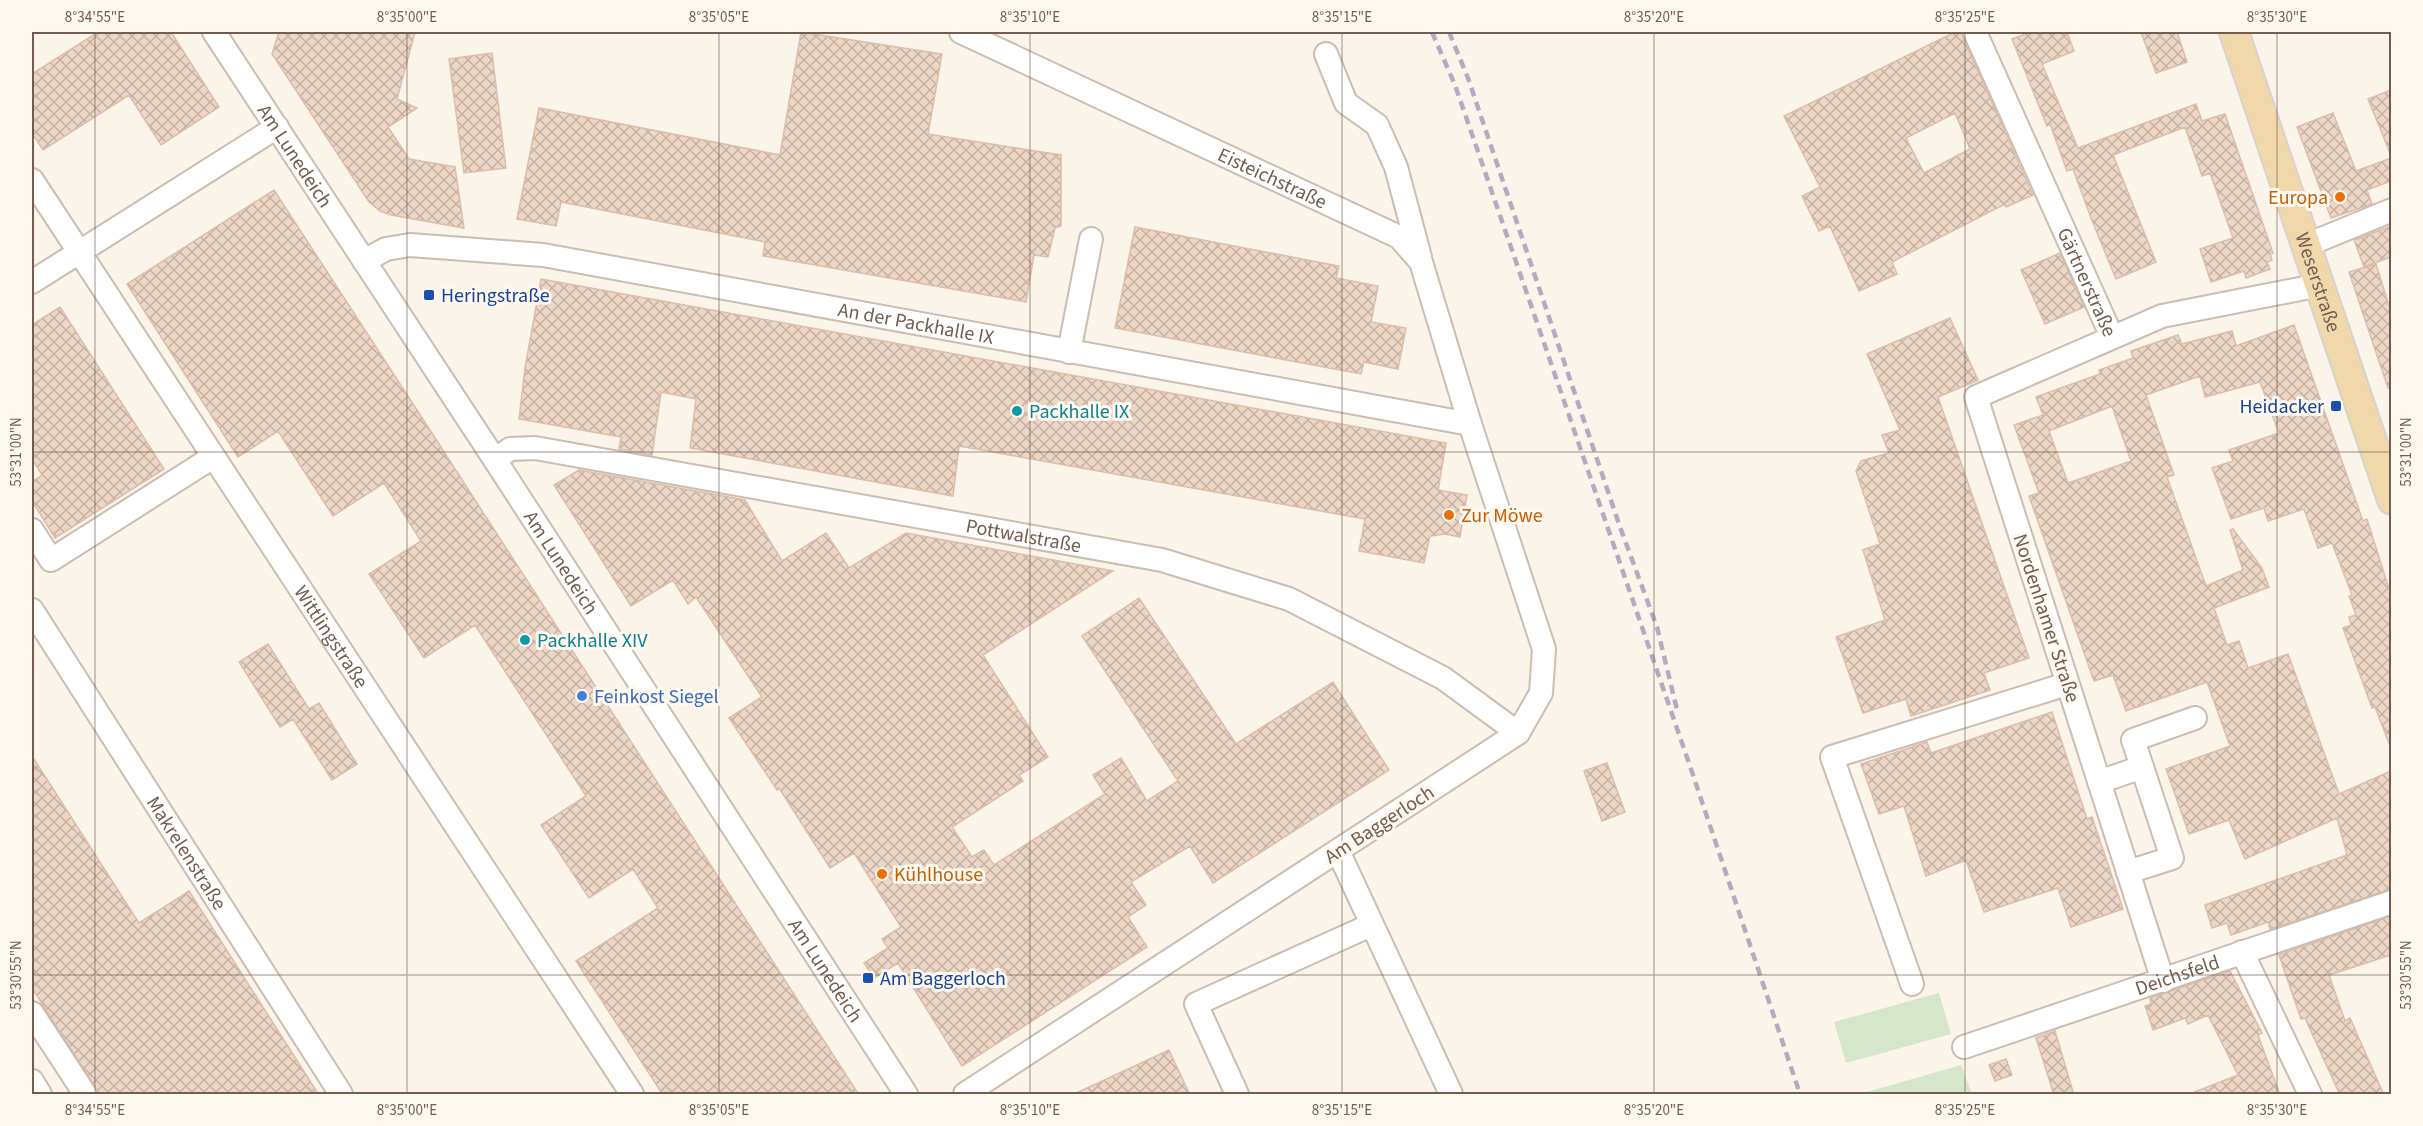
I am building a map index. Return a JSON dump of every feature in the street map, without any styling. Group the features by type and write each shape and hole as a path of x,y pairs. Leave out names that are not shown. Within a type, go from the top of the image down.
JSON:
{"main road":[{"name":"Weserstraße","path":"2234,32 2391,500"}],"street":[{"name":"Am Lunedeich","path":"214,32 495,460 906,1095"},
{"name":"Eisteichstraße","path":"961,32 1399,237 1421,262 1470,424"},
{"name":"Gärtnerstraße","path":"1975,32 2112,337 2162,316 2320,285"},
{"path":"1326,54 1346,103 1377,125 1396,167 1421,262"},
{"path":"32,282 277,128"},
{"name":"Wittlingstraße","path":"32,180 632,1095"},
{"path":"2307,245 2391,210"},
{"path":"1070,352 1090,239"},
{"name":"An der Packhalle IX","path":"364,261 386,249 410,245 543,255 1470,424"},
{"name":"Nordenhamer Straße","path":"2112,337 1976,397 2163,981"},
{"name":"Am Baggerloch","path":"965,1095 1518,733 1541,693 1544,649 1470,424"},
{"name":"Pottwalstraße","path":"495,460 510,449 535,448 1162,560 1289,599 1443,678 1518,733"},
{"path":"32,530 51,560 213,457"},
{"name":"Makrelenstraße","path":"32,610 341,1095"},
{"path":"1912,984 1832,757 2067,684"},
{"path":"2128,872 2172,858 2133,740 2195,718"},
{"path":"2099,782 2142,767"},
{"path":"1338,851 1451,1095"},
{"name":"Deichsfeld","path":"1964,1047 2391,902"},
{"path":"1237,1095 1196,1004 1371,925"},
{"path":"2242,952 2310,1095"},
{"path":"32,1013 85,1095"},
{"path":"32,1082 40,1095"}],"green space":[{"path":"1939,993 1951,1034 1846,1063 1834,1022"},
{"path":"1961,1065 1972,1094 1860,1094"}],"building":[{"path":"98,32 171,32 219,107 161,145 129,95 43,150 32,133 32,74"},
{"path":"279,32 415,32 397,99 417,108 388,127 409,159 455,167 464,228 391,215 380,211 369,202 272,54"},
{"path":"801,32 942,54 928,134 1061,155 1061,226 1055,228 1048,257 1034,255 1026,302 763,256 765,242 561,202 556,226 517,219 539,108 780,155"},
{"path":"1955,32 1960,32 2033,195 2006,207 2005,204 1892,262 1897,274 1859,291 1830,226 1819,231 1802,196 1820,187 1784,116","holes":["1955,113 1970,149 1924,173 1906,138"]},
{"path":"2031,32 2067,32 2074,51 2042,64 2078,148 2196,104 2202,121 2225,114 2273,253 2270,254 2272,260 2267,262 2270,269 2246,278 2244,271 2211,282 2200,249 2233,238 2210,173 2202,176 2185,127 2113,155 2156,262 2116,279 2073,169 2067,171 2050,124 2047,126 2012,39"},
{"path":"2141,32 2177,32 2187,62 2156,73"},
{"path":"492,53 506,168 464,173 449,59"},
{"path":"2391,90 2391,153 2390,153 2368,99"},
{"path":"2333,113 2356,171 2391,158 2391,181 2367,190 2372,204 2331,218 2297,127"},
{"path":"274,190 859,1095 663,1095 576,961 658,908 633,869 589,898 541,825 586,796 475,625 424,658 369,574 421,541 384,483 333,516 278,431 238,457 127,284"},
{"path":"2391,226 2391,257 2364,267 2354,240"},
{"path":"1135,227 1339,266 1336,278 1378,286 1371,322 1406,328 1398,369 1364,362 1361,374 1115,328"},
{"path":"2060,253 2084,307 2045,324 2021,270"},
{"path":"2376,264 2391,312 2391,387 2388,388 2349,272"},
{"name":"Packhalle IX","path":"541,279 1446,443 1438,490 1467,495 1460,537 1445,534 1430,536 1424,563 1359,551 1365,519 959,446 953,496 690,448 696,399 661,392 652,455 619,449 621,437 519,419 525,368"},
{"path":"60,307 164,469 55,538 32,501 32,482 42,475 32,459 32,325"},
{"path":"1950,318 1978,380 1938,397 2029,658 1984,673 1990,690 1911,716 1906,699 1863,713 1836,637 1885,620 1863,550 1880,544 1856,471 1861,461 1889,453 1882,435 1900,430 1867,354"},
{"path":"2294,325 2363,521 2367,519 2391,595 2391,746 2375,707 2372,708 2343,628 2351,625 2349,617 2356,615 2349,596 2352,595 2332,543 2318,548 2304,509 2268,521 2264,508 2231,519 2212,468 2233,461 2229,450 2279,433 2260,382 2205,397 2200,376 2146,395 2174,475 2167,477 2206,586 2243,570 2230,530 2233,529 2262,568 2269,587 2214,608 2227,645 2239,641 2248,668 2288,654 2339,794 2391,771 2391,889 2270,929 2268,922 2231,935 2227,923 2212,928 2205,905 2347,855 2337,818 2245,859 2229,820 2189,834 2166,769 2230,746 2207,682 2126,711 2113,675 2094,681 2029,496 2039,493 2014,425 2043,415 2036,397 2100,374 2099,370 2133,358 2131,351 2178,335 2182,344 2232,331 2236,346","holes":["2112,406 2131,461 2068,483 2049,431"]},
{"path":"579,470 745,500 782,561 826,533 849,568 906,533 1113,571 983,655 1048,757 1019,775 1023,781 952,827 972,857 984,850 994,865 1105,794 1093,775 1121,758 1147,801 1178,781 1082,636 1139,598 1236,744 1333,682 1389,770 1213,883 1190,846 1131,882 1146,905 1128,917 1147,947 962,1066 898,963 874,978 864,963 888,948 882,939 901,927 854,853 830,868 779,788 777,790 729,718 762,697 696,597 688,604 673,580 631,606 554,485"},
{"path":"268,644 309,709 319,703 357,764 332,780 293,719 280,727 239,662"},
{"path":"2052,712 2087,819 2092,817 2123,909 2071,927 2058,888 1984,912 1966,860 1926,876 1904,806 1879,814 1861,764 1927,742 1931,753"},
{"path":"32,756 139,923 189,891 319,1095 100,1095 32,988"},
{"path":"1607,763 1625,812 1602,821 1584,771"},
{"path":"2391,916 2391,955 2329,975 2345,1021 2350,1018 2384,1095 2340,1095 2305,1018 2301,1019 2279,955"},
{"path":"2230,971 2262,1033 2258,1035 2280,1095 2192,1095 2192,1093 2238,1075 2208,1015 2188,1024 2185,1018 2153,1030 2145,1006 2151,1004 2150,998"},
{"path":"2055,1031 2074,1095 2054,1095 2036,1038"},
{"path":"1169,1050 1190,1095 1072,1095"},
{"path":"2006,1059 2012,1075 1995,1081 1989,1065"}],"railway":[{"path":"1432,32 1455,85 1692,772 1800,1094"},
{"path":"1449,32 1468,78 1620,527 1657,627 1678,714"}],"place":[{"name":"Europa","path":"2340,197"},
{"name":"Heringstraße","path":"429,295"},
{"name":"Heidacker","path":"2336,406"},
{"name":"Packhalle IX","path":"1017,411"},
{"name":"Zur Möwe","path":"1449,515"},
{"name":"Packhalle XIV","path":"525,640"},
{"name":"Feinkost Siegel","path":"582,696"},
{"name":"Kühlhouse","path":"882,874"},
{"name":"Am Baggerloch","path":"868,978"}]}
